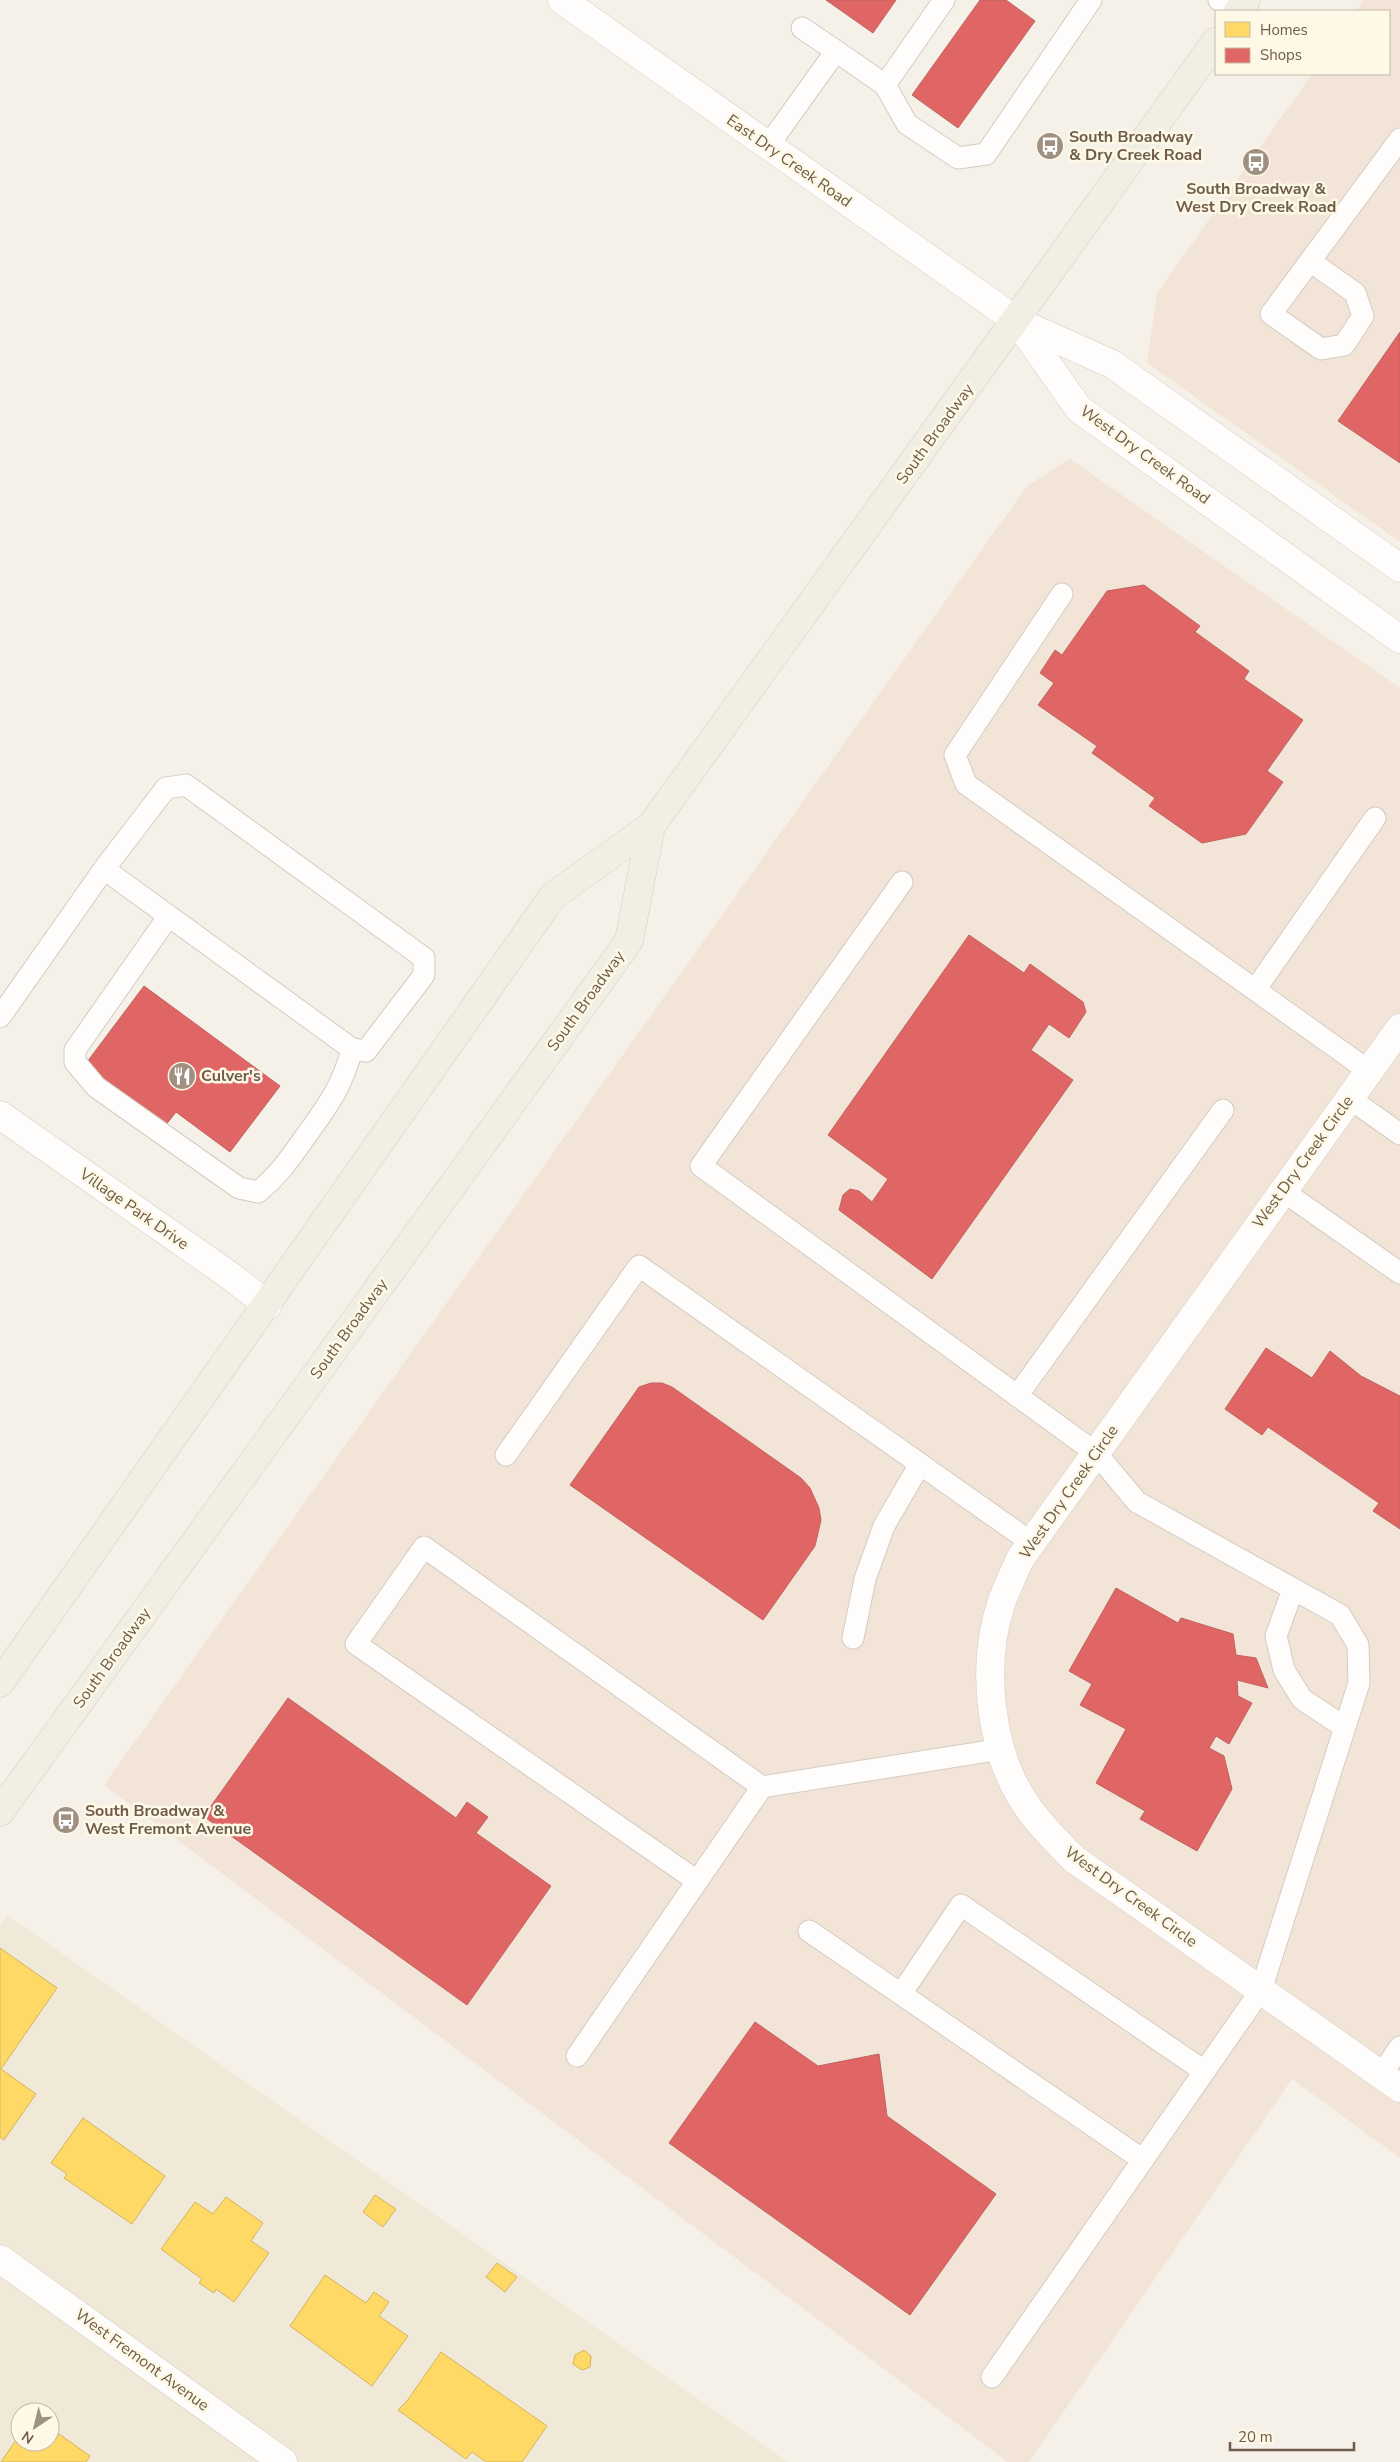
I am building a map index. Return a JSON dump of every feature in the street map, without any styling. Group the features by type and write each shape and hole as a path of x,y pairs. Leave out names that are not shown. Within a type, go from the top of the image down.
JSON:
{"main road":[{"path":"1238,10 1246,0"},
{"name":"South Broadway","path":"0,1683 268,1305 553,896 651,826 1017,321 1215,42"},
{"name":"South Broadway","path":"0,1812 629,941 651,826"}],"street":[{"name":"East Dry Creek Road","path":"562,0 1017,321"},
{"path":"1017,321 1112,364 1400,568"},
{"name":"West Dry Creek Road","path":"1017,321 1079,409 1400,639"},
{"name":"West Dry Creek Circle","path":"1391,2082 1074,1859 1048,1834 1028,1807 1010,1774 1002,1749 989,1683 992,1641 1002,1602 1020,1559 1400,1028"},
{"name":"Village Park Drive","path":"0,1115 229,1275 268,1305"},
{"name":"West Fremont Avenue","path":"0,2259 283,2462"}],"lane":[{"path":"885,85 944,0"},
{"path":"802,28 885,85 907,124 958,158 986,154 1091,0"},
{"path":"1219,0 1235,10"},
{"path":"768,146 836,52"},
{"path":"1310,261 1400,139"},
{"path":"1062,594 955,755 966,784 1369,1071"},
{"path":"0,1017 104,870 166,788 186,786 194,791 424,958 424,974 366,1051 352,1049 104,870"},
{"path":"1255,990 1375,818"},
{"path":"902,882 701,1166 1096,1453 1137,1502 1340,1615 1358,1646 1359,1683 1261,1990 992,2377"},
{"path":"168,917 76,1050 75,1062 96,1087 239,1188 258,1192 276,1178 333,1098 347,1068 352,1049"},
{"path":"1349,1098 1400,1134"},
{"path":"1017,1396 1223,1110"},
{"path":"1283,1190 1400,1273"},
{"path":"506,1455 639,1266 1032,1543"},
{"path":"853,1638 865,1579 884,1526 920,1464"},
{"path":"697,1882 356,1644 424,1547 762,1787 1002,1749"},
{"path":"1294,1589 1276,1636 1284,1670 1302,1699 1344,1726"},
{"path":"577,2056 762,1787"},
{"path":"901,1994 961,1905 1204,2071"},
{"path":"809,1931 1143,2160"},
{"path":"1391,2082 1400,2047"}],"shaded area":[{"path":"1364,0 1400,0 1400,542 1147,363 1157,293 1311,75 1390,75 1390,10 1357,10"},
{"path":"1070,459 1400,688 1400,2158 1292,2079 1029,2462 1008,2462 104,1785 1027,486"},
{"path":"7,1915 788,2462 0,2462 0,1926"}],"building: Homes":[{"path":"0,1948 57,1988 1,2069 36,2094 4,2140 0,2137"},
{"path":"83,2118 165,2176 132,2224 64,2178 67,2174 51,2163"},
{"path":"375,2195 396,2209 383,2227 363,2212"},
{"path":"226,2197 263,2223 251,2241 269,2253 234,2302 216,2289 214,2293 199,2283 202,2279 161,2249 195,2202 213,2214"},
{"path":"497,2263 517,2277 505,2292 486,2277"},
{"path":"325,2275 366,2303 374,2292 389,2302 379,2316 408,2336 372,2386 290,2326"},
{"path":"584,2350 591,2356 590,2367 582,2370 573,2364 575,2355"},
{"path":"441,2352 547,2426 522,2462 486,2462 472,2452 466,2459 398,2410 407,2401"},
{"path":"60,2435 90,2456 86,2462 1,2462 10,2449 10,2452 60,2452"}],"building: Shops":[{"path":"826,0 896,0 873,33"},
{"path":"980,0 1006,0 1035,21 958,128 912,95"},
{"path":"1400,332 1400,463 1338,421"},
{"path":"1144,585 1200,626 1195,632 1249,671 1244,679 1303,720 1267,771 1283,782 1246,834 1202,843 1149,806 1155,798 1092,753 1097,746 1038,705 1054,683 1040,673 1055,650 1062,655 1107,591"},
{"path":"969,935 1024,973 1030,964 1083,1002 1086,1012 1069,1038 1049,1024 1031,1050 1073,1080 932,1279 839,1210 843,1195 850,1189 859,1191 872,1202 888,1179 828,1135"},
{"name":"Culver's","path":"144,986 280,1086 230,1152 176,1112 165,1126 84,1066"},
{"path":"1266,1348 1312,1378 1330,1351 1361,1376 1400,1396 1400,1529 1373,1511 1379,1503 1268,1427 1262,1435 1225,1409"},
{"path":"651,1383 662,1383 672,1387 801,1478 810,1488 819,1508 821,1520 815,1546 763,1620 570,1485 639,1387"},
{"path":"1116,1588 1178,1623 1181,1618 1233,1634 1236,1655 1256,1658 1268,1688 1237,1680 1238,1696 1252,1703 1229,1744 1216,1736 1209,1748 1224,1756 1232,1789 1197,1851 1140,1819 1145,1811 1096,1783 1126,1729 1080,1705 1092,1684 1069,1671"},
{"path":"288,1698 456,1818 467,1802 488,1817 476,1833 551,1886 467,2005 206,1818 208,1815 206,1813"},
{"path":"755,2022 818,2066 879,2054 887,2116 996,2194 910,2315 669,2143"}],"place":[{"name":"South Broadway & Dry Creek Road","path":"1050,146"},
{"name":"South Broadway & West Dry Creek Road","path":"1256,162"},
{"name":"Culver's","path":"182,1076"},
{"name":"South Broadway & West Fremont Avenue","path":"66,1820"}]}
